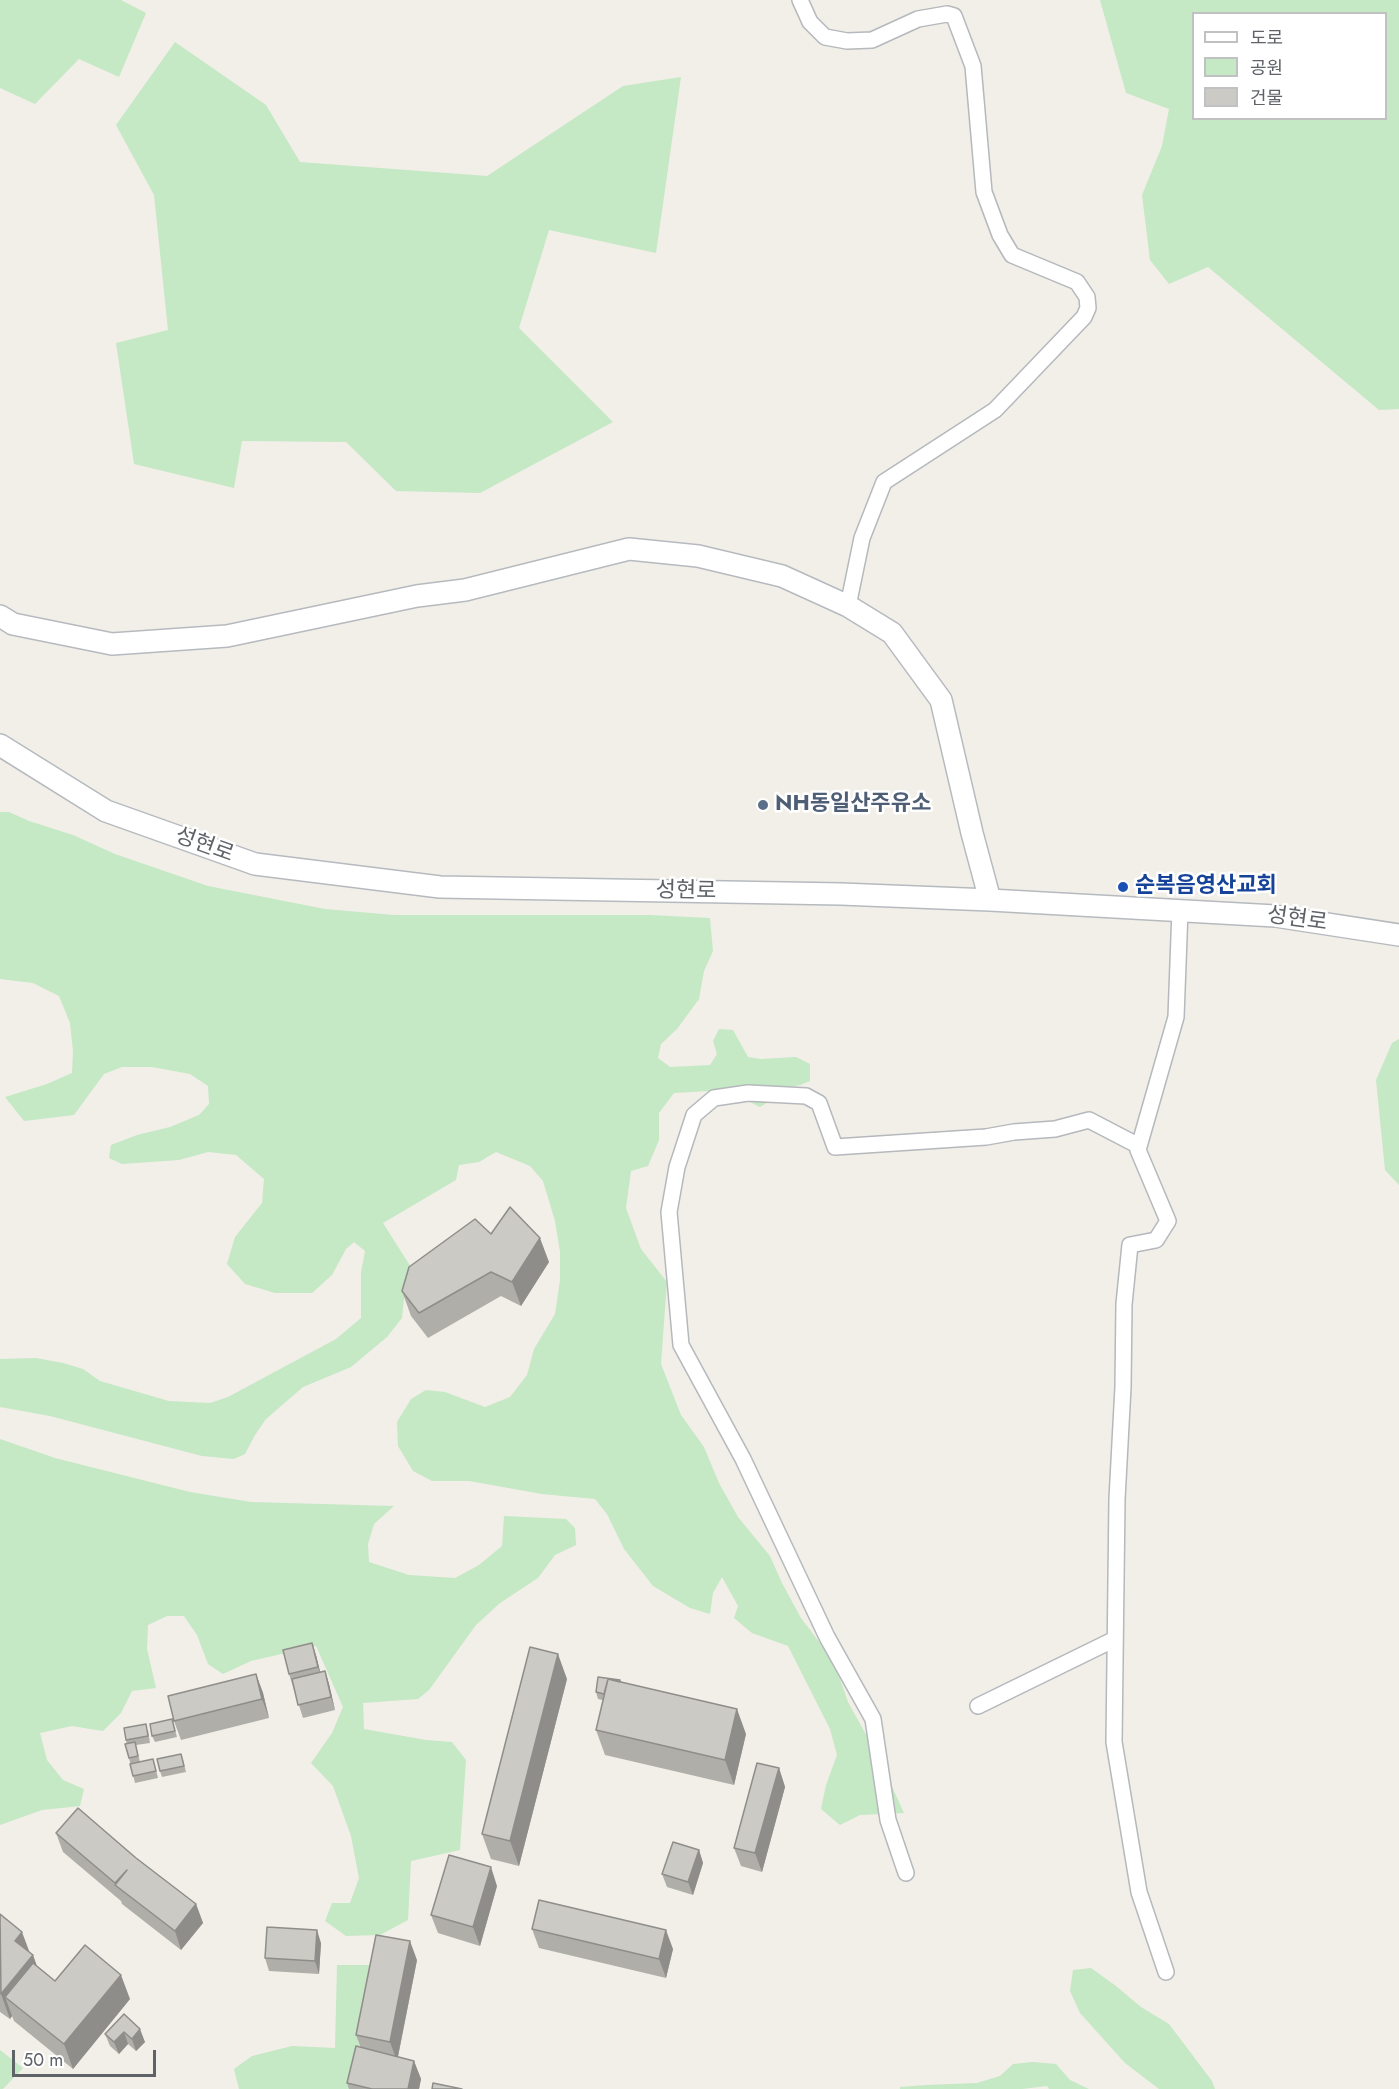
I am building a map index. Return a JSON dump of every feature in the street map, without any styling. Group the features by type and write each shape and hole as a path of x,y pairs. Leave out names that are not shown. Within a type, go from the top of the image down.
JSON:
{"main road":[{"path":"0,616 13,624 112,644 227,636 417,596 465,590 629,549 698,556 782,576 848,606 892,633 941,700 990,900"},
{"name":"성현로","path":"0,745 106,811 255,864 440,887 829,894 990,900 1275,916 1399,935"}],"street":[{"path":"800,0 810,22 825,38 847,41 872,40 918,19 947,14 954,16 973,66 984,192 1000,236 1012,255 1077,282 1088,297 1088,308 1084,317 995,410 884,482 862,538 848,606"},
{"path":"1166,1972 1139,1892 1114,1742 1115,1639 1124,1304 1131,1245 1156,1240 1168,1221 1138,1150 1176,1017 1180,910"},
{"path":"906,1873 888,1820 873,1719 827,1637 743,1459 681,1345 669,1212 677,1167 694,1116 714,1098 748,1093 806,1096 819,1103 835,1147 986,1137 1055,1129 1089,1120 1139,1146"},
{"path":"978,1706 1115,1639"}],"green space":[{"path":"0,0 121,0 146,13 119,77 79,59 35,104 0,88"},
{"path":"1100,0 1399,0 1399,409 1379,410 1208,267 1169,284 1150,260 1142,195 1162,146 1169,109 1126,93"},
{"path":"175,42 266,105 300,162 487,176 623,86 681,77 656,253 549,230 519,328 613,422 480,493 396,491 346,442 242,441 234,488 134,464 116,343 168,330 154,195 116,125"},
{"path":"0,812 9,812 73,835 115,854 208,886 325,909 394,915 650,915 710,918 713,951 704,971 699,999 677,1029 661,1044 658,1058 670,1067 710,1065 717,1054 713,1041 719,1029 733,1030 748,1057 761,1059 796,1057 810,1064 810,1081 778,1089 772,1100 760,1107 738,1096 709,1091 674,1093 659,1113 659,1140 648,1166 631,1171 626,1208 641,1249 667,1282 661,1364 681,1415 704,1447 719,1483 738,1517 770,1556 801,1618 826,1651 848,1702 879,1758 904,1813 860,1815 840,1825 821,1809 826,1785 837,1755 830,1729 788,1646 752,1633 734,1618 738,1606 722,1577 713,1593 710,1614 690,1608 653,1586 624,1549 607,1514 595,1499 542,1494 469,1481 432,1481 413,1471 398,1446 397,1422 411,1399 426,1390 445,1392 485,1407 510,1397 527,1375 534,1349 555,1314 560,1280 560,1252 555,1221 543,1181 530,1166 496,1152 479,1162 459,1165 456,1180 383,1223 416,1275 404,1299 402,1318 387,1337 351,1367 303,1387 266,1419 245,1454 234,1459 202,1456 50,1416 0,1407 0,1359 36,1358 63,1363 83,1369 100,1381 169,1401 210,1403 228,1397 336,1339 361,1318 361,1272 365,1251 354,1242 346,1249 332,1275 312,1293 275,1293 245,1284 227,1264 235,1237 262,1203 264,1179 236,1155 208,1152 179,1160 122,1164 109,1158 111,1145 137,1135 170,1127 199,1115 209,1104 208,1086 190,1074 152,1067 122,1067 104,1074 74,1115 24,1121 5,1097 47,1084 72,1073 73,1051 70,1023 59,996 33,983 0,979"},
{"path":"1399,1039 1399,1185 1385,1170 1376,1080 1392,1043"},
{"path":"0,1439 55,1458 190,1492 251,1502 394,1506 374,1524 368,1544 369,1562 409,1575 455,1578 479,1565 502,1546 504,1516 566,1519 575,1528 576,1545 555,1555 538,1578 500,1603 476,1625 429,1690 418,1699 363,1703 364,1729 426,1740 452,1742 466,1760 460,1850 411,1861 408,1920 380,1935 346,1936 325,1921 332,1903 350,1903 359,1878 351,1836 333,1786 311,1763 332,1733 343,1707 316,1646 251,1661 223,1674 208,1664 197,1635 184,1616 167,1616 148,1625 147,1649 156,1688 132,1691 121,1713 103,1731 72,1726 40,1733 47,1760 63,1780 84,1789 80,1806 42,1810 0,1825"},
{"path":"337,1965 372,1965 358,2089 239,2089 234,2069 252,2056 292,2046 335,2048"},
{"path":"1091,1968 1141,2007 1169,2024 1212,2081 1215,2089 1159,2089 1125,2063 1080,2013 1070,1991 1073,1970"},
{"path":"0,2050 23,2068 3,2089 0,2089"},
{"path":"1033,2062 1056,2064 1070,2080 1089,2089 1049,2089 1047,2086 1022,2089 900,2089 900,2087 977,2083 1000,2076 1013,2064"}],"building":[{"path":"510,1207 540,1238 512,1282 491,1272 419,1313 402,1291 409,1267 475,1219 491,1234"},
{"path":"312,1643 318,1667 289,1674 283,1650"},
{"path":"530,1647 558,1654 510,1841 482,1834"},
{"path":"325,1671 331,1697 298,1705 292,1679"},
{"path":"256,1674 262,1699 174,1721 168,1696"},
{"path":"598,1677 620,1680 620,1682 608,1679 604,1694 596,1692"},
{"path":"608,1679 737,1709 725,1760 596,1730"},
{"path":"172,1719 175,1731 152,1736 150,1724"},
{"path":"146,1724 148,1736 126,1740 124,1728"},
{"path":"135,1742 138,1756 129,1758 125,1744"},
{"path":"181,1754 184,1766 160,1771 157,1759"},
{"path":"153,1759 156,1771 133,1776 130,1764"},
{"path":"757,1763 779,1768 755,1853 734,1848"},
{"path":"78,1808 136,1858 196,1904 175,1931 115,1885 127,1870 115,1883 56,1833"},
{"path":"673,1842 699,1850 688,1882 662,1874"},
{"path":"449,1855 491,1867 473,1927 431,1915"},
{"path":"539,1900 666,1930 659,1959 532,1929"},
{"path":"0,1914 22,1932 15,1941 33,1955 1,1994"},
{"path":"267,1927 317,1930 315,1961 265,1958"},
{"path":"376,1935 410,1941 390,2042 356,2035"},
{"path":"85,1945 121,1975 64,2044 5,1997 33,1963 55,1981"},
{"path":"124,2014 140,2029 132,2039 124,2032 114,2042 105,2034"},
{"path":"356,2046 414,2061 408,2089 372,2089 347,2083"},
{"path":"433,2083 462,2089 432,2089"}],"place":[{"name":"NH동일산주유소","path":"763,805"},
{"name":"순복음영산교회","path":"1123,887"}]}
